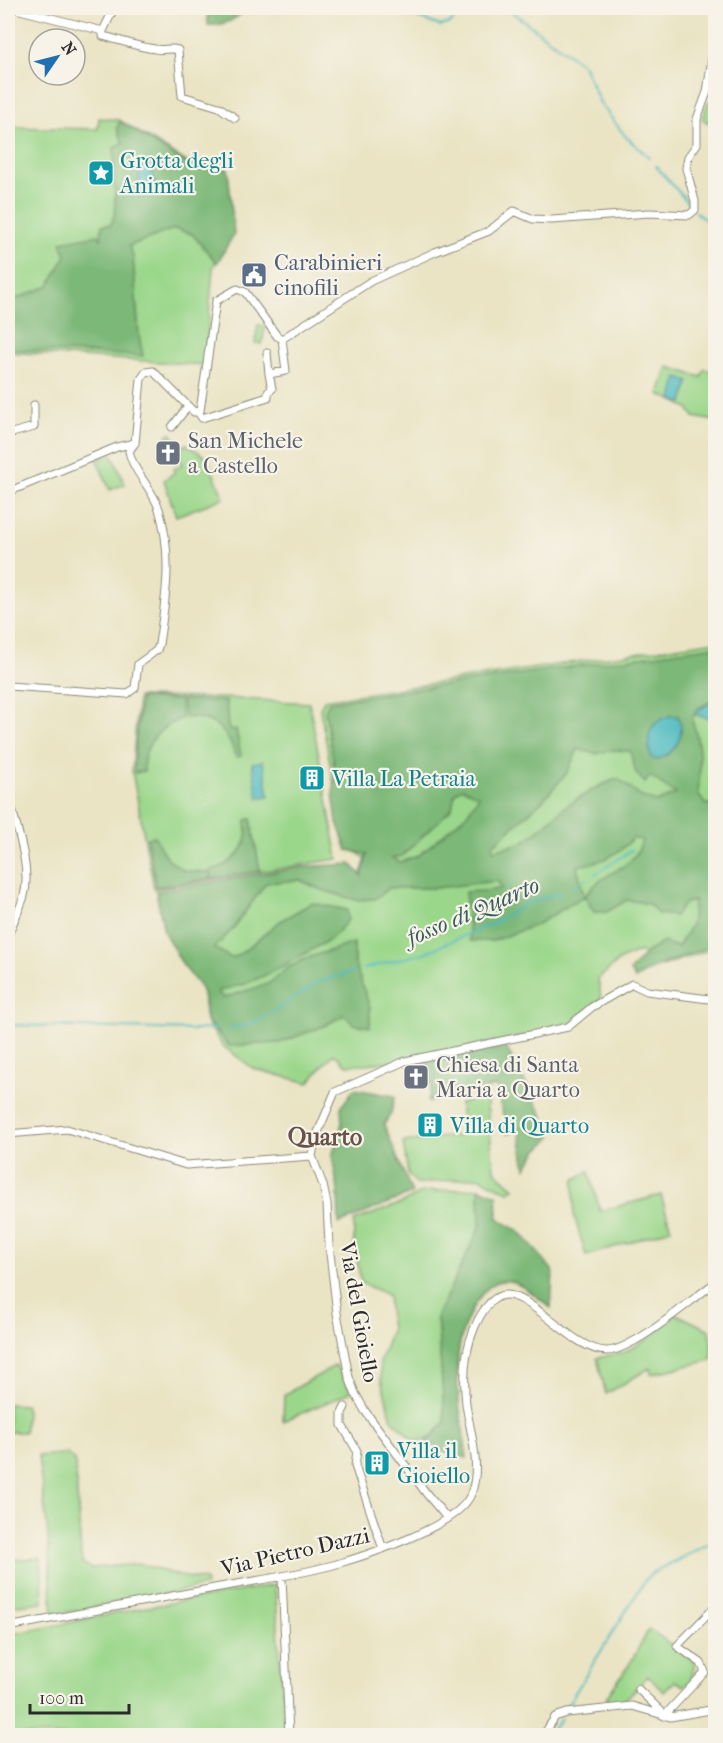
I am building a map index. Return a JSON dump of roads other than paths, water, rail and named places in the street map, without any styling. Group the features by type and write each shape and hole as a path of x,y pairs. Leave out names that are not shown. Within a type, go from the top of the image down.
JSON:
{"street":[{"path":"12,8 103,31"},
{"path":"114,8 103,31 103,36 157,50 173,48 178,50 182,96 219,107 235,118"},
{"path":"282,339 371,281 489,231 514,211 533,219 552,220 649,213 689,215 695,210 696,201 687,168 688,157 696,144 697,119 707,92 716,32"},
{"path":"198,412 202,404 216,301 237,289 245,292 277,336 282,339"},
{"path":"269,374 286,371 282,339"},
{"path":"8,686 126,694 135,688 138,664 157,650 159,644 169,573 159,508 129,451 135,443 141,379 146,372 153,371 202,418 214,416 268,397 268,392 272,389 267,353"},
{"path":"8,434 34,427 34,405"},
{"path":"172,427 188,406"},
{"path":"8,492 117,447 135,443"},
{"path":"8,795 25,872 24,895 8,935"},
{"path":"8,1134 67,1129 186,1165 312,1155 316,1137 335,1092 405,1061 568,1027 592,1007 632,984 647,991 716,1000"},
{"name":"Via del Gioiello","path":"312,1155 327,1204 337,1312 349,1377 365,1411 419,1485 447,1518"},
{"name":"Via Pietro Dazzi","path":"8,1627 282,1577 383,1549 435,1526 465,1505 471,1495 476,1474 464,1370 470,1341 479,1316 490,1302 500,1295 512,1295 529,1303 590,1349 609,1352 631,1344 716,1282"},
{"path":"345,1407 342,1413 342,1425 357,1451 355,1466 383,1549"},
{"path":"282,1577 289,1736"},
{"path":"664,1715 705,1672 701,1663 678,1647 716,1606"},
{"path":"638,1689 664,1715"},
{"path":"543,1736 555,1717 563,1714 632,1706 670,1717 716,1709"}],"water":[{"path":"144,166 152,173 158,191 149,196 139,196 139,169"},
{"path":"677,378 689,381 683,403 672,400"},
{"path":"715,700 715,724 713,720 697,715 695,712"},
{"path":"669,716 678,716 681,730 678,743 663,757 657,760 651,758 649,737 652,727"},
{"path":"263,761 269,796 258,798 252,763"}],"waterway":[{"path":"382,8 397,10 440,26 451,23 467,8"},
{"path":"507,8 583,65 600,103 626,137 650,158"},
{"path":"656,166 691,206"},
{"path":"696,212 716,229"},
{"name":"fosso di Quarto","path":"595,874 632,850"},
{"path":"573,888 586,879"},
{"name":"fosso di Quarto","path":"363,969 424,953 496,922 527,903 560,893"},
{"name":"fosso di Quarto","path":"227,1027 246,1026 262,1019 319,982 355,971"},
{"name":"fosso di Quarto","path":"8,1025 196,1030 217,1028"},
{"path":"565,1709 644,1582 652,1573 716,1540"},
{"path":"548,1736 561,1718"}],"place":[{"name":"Grotta degli Animali","path":"101,173"},
{"name":"Carabinieri cinofili","path":"254,275"},
{"name":"San Michele a Castello","path":"168,453"},
{"name":"Villa La Petraia","path":"312,778"},
{"name":"Chiesa di Santa Maria a Quarto","path":"416,1077"},
{"name":"Villa di Quarto","path":"430,1125"},
{"name":"Villa il Gioiello","path":"377,1463"}],"district":[{"name":"Quarto","path":"325,1137"}]}
